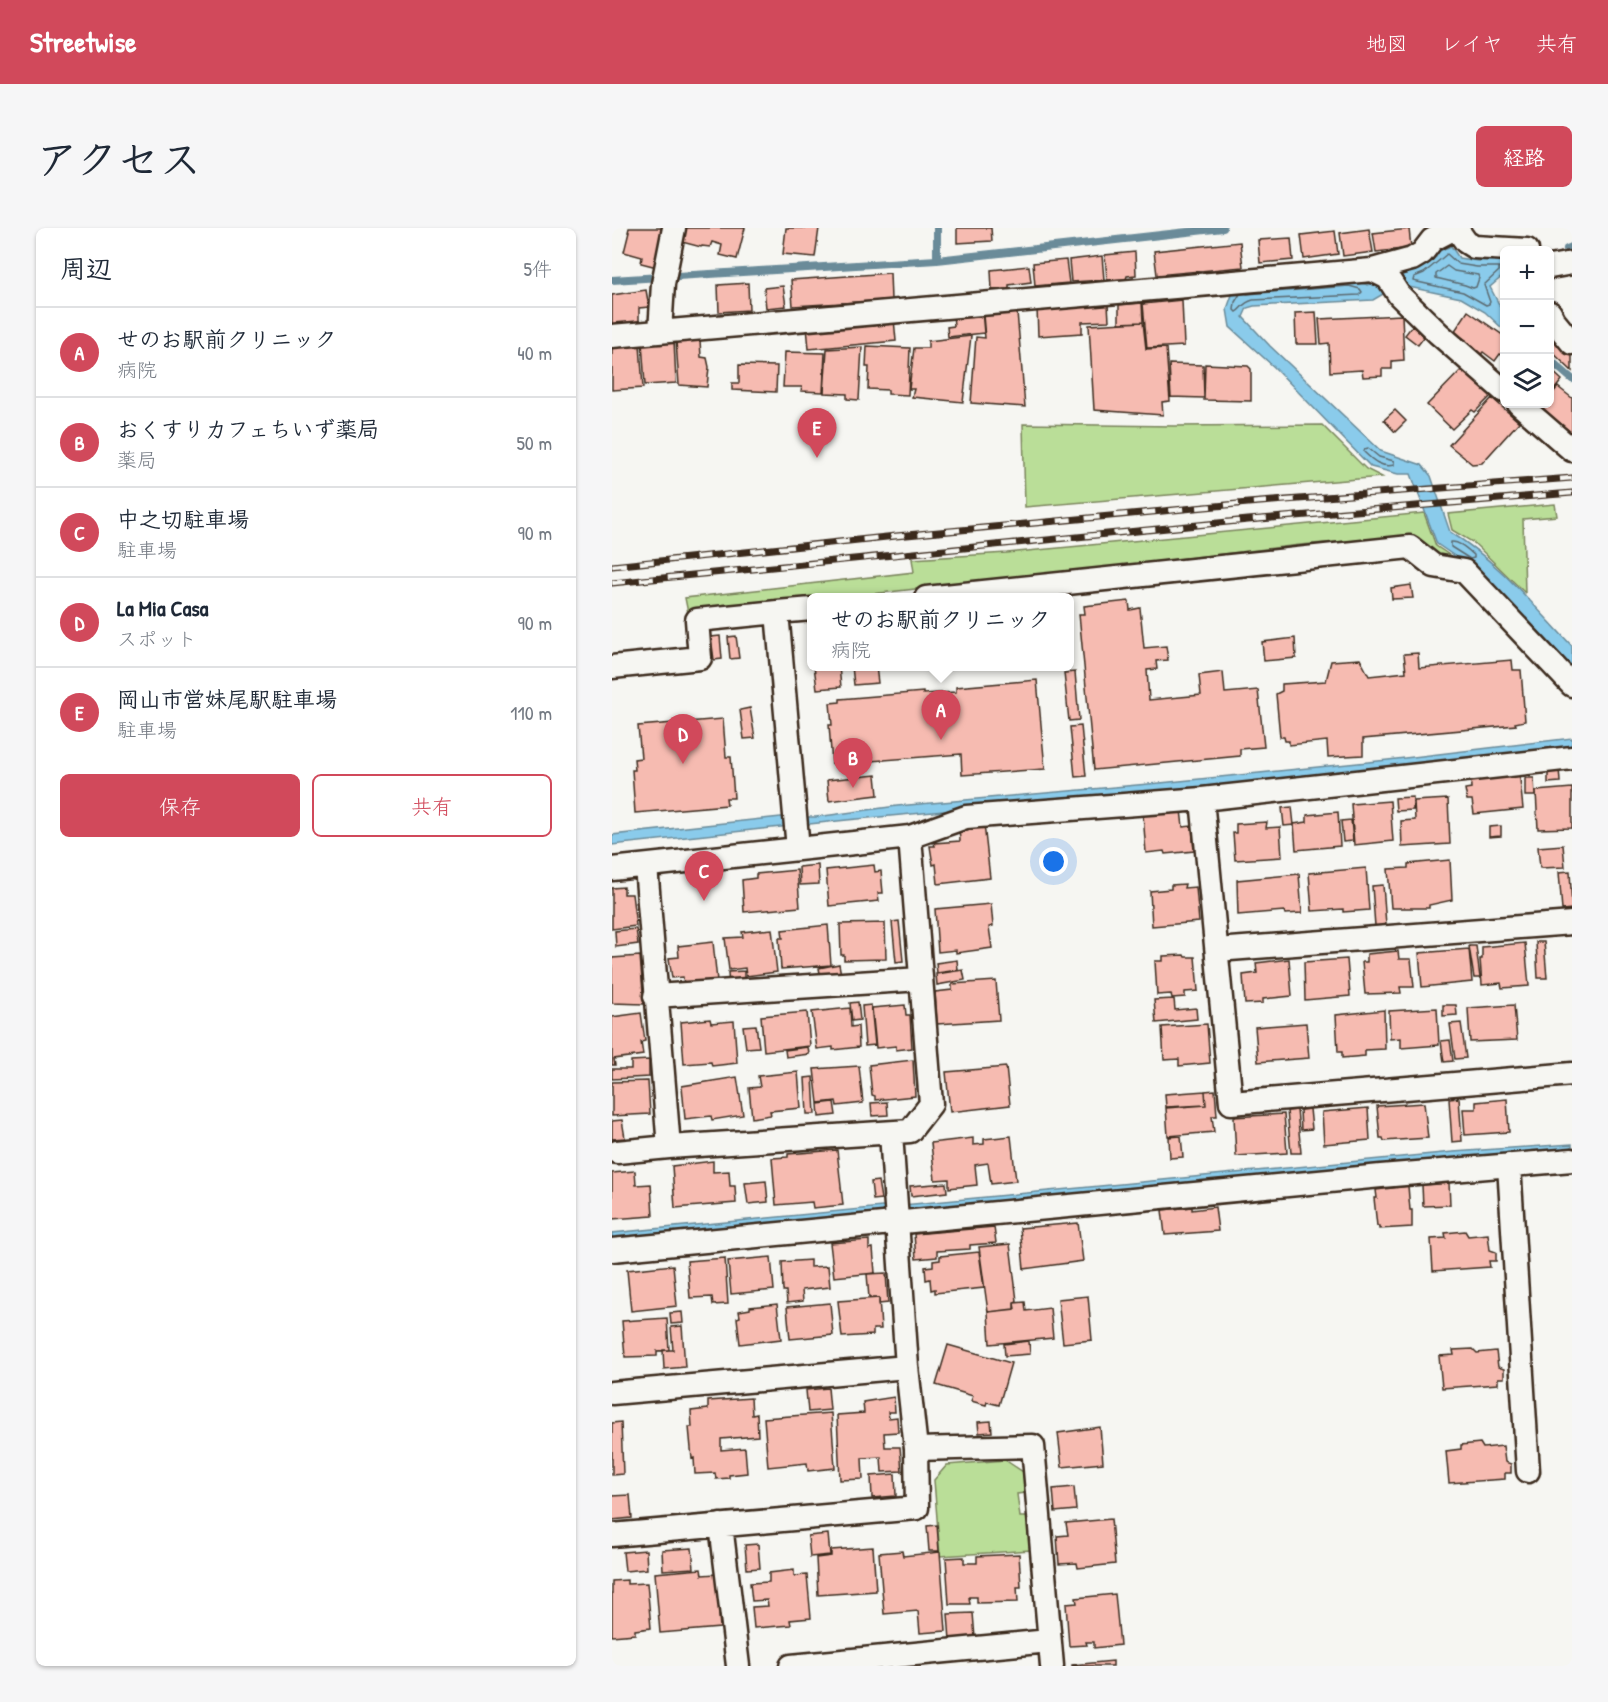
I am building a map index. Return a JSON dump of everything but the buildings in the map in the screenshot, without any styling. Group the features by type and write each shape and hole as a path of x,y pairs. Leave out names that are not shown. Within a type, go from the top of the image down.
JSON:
{"street":[{"path":"660,332 665,277 674,228"},
{"path":"612,336 1386,281 1448,232 1474,247 1500,248"},
{"path":"1554,266 1572,263"},
{"path":"1386,281 1438,333 1500,387"},
{"path":"1554,321 1572,343"},
{"path":"1524,408 1572,450"},
{"path":"968,593 1410,547 1434,566 1464,572 1572,685"},
{"path":"612,667 700,658 697,620 807,609"},
{"path":"777,612 796,831"},
{"path":"612,869 646,866 796,831 910,837 966,817 1202,799 1572,758"},
{"path":"1202,799 1231,1102 1572,1074"},
{"path":"617,1152 910,1131 931,1104 910,837"},
{"path":"646,866 669,1147"},
{"path":"1217,950 1572,923"},
{"path":"655,996 921,979"},
{"path":"612,1535 917,1508 916,1449 907,1367 891,1133"},
{"path":"612,1250 896,1215 1572,1160"},
{"path":"1509,1165 1528,1471"},
{"path":"612,1393 907,1367"},
{"path":"916,1449 1033,1446 1052,1666"},
{"path":"721,1526 738,1666"},
{"path":"791,1666 1049,1641"}],"green space":[{"path":"1023,424 1322,425 1366,469 1382,477 1025,507"},
{"path":"1555,504 1557,516 1523,519 1525,593 1474,543 1452,530 1448,514"},
{"path":"1424,513 1436,546 1464,565 1445,560 1410,536 1300,545 880,593 807,593 807,601 688,613 685,598 914,572 912,559 1007,553"},
{"path":"1005,1460 1023,1472 1025,1493 1017,1494 1020,1517 1028,1517 1031,1550 940,1556 934,1480 947,1465"}],"water":[{"path":"1451,246 1459,258 1478,261 1500,260 1500,278 1490,287 1500,306 1500,326 1485,312 1461,298 1409,287 1383,294 1373,300 1254,306 1247,308 1243,317 1270,346 1381,451 1422,465 1431,476 1450,532 1500,570 1572,646 1572,672 1472,568 1437,544 1411,474 1398,474 1371,467 1274,367 1230,327 1227,309 1233,292 1350,280 1368,285 1421,268 1436,257 1439,251"},
{"path":"1572,738 1572,753 847,820 612,845 612,835 1388,760"},
{"path":"1572,1144 1572,1152 612,1241 612,1233 1453,1152"}],"waterway":[{"path":"937,228 937,260"},
{"path":"612,280 937,260 1223,228"},
{"path":"1567,249 1572,247"},
{"path":"1554,363 1572,379"}],"railway":[{"path":"612,566 896,536 1248,503 1572,478"},
{"path":"612,583 1248,520 1572,493"}],"place":[{"name":"岡山市営妹尾駅駐車場","path":"817,458"},
{"name":"せのお駅前クリニック","path":"941,740"},
{"name":"La Mia Casa","path":"683,764"},
{"name":"おくすりカフェちいず薬局","path":"853,788"},
{"name":"中之切駐車場","path":"704,901"}]}
